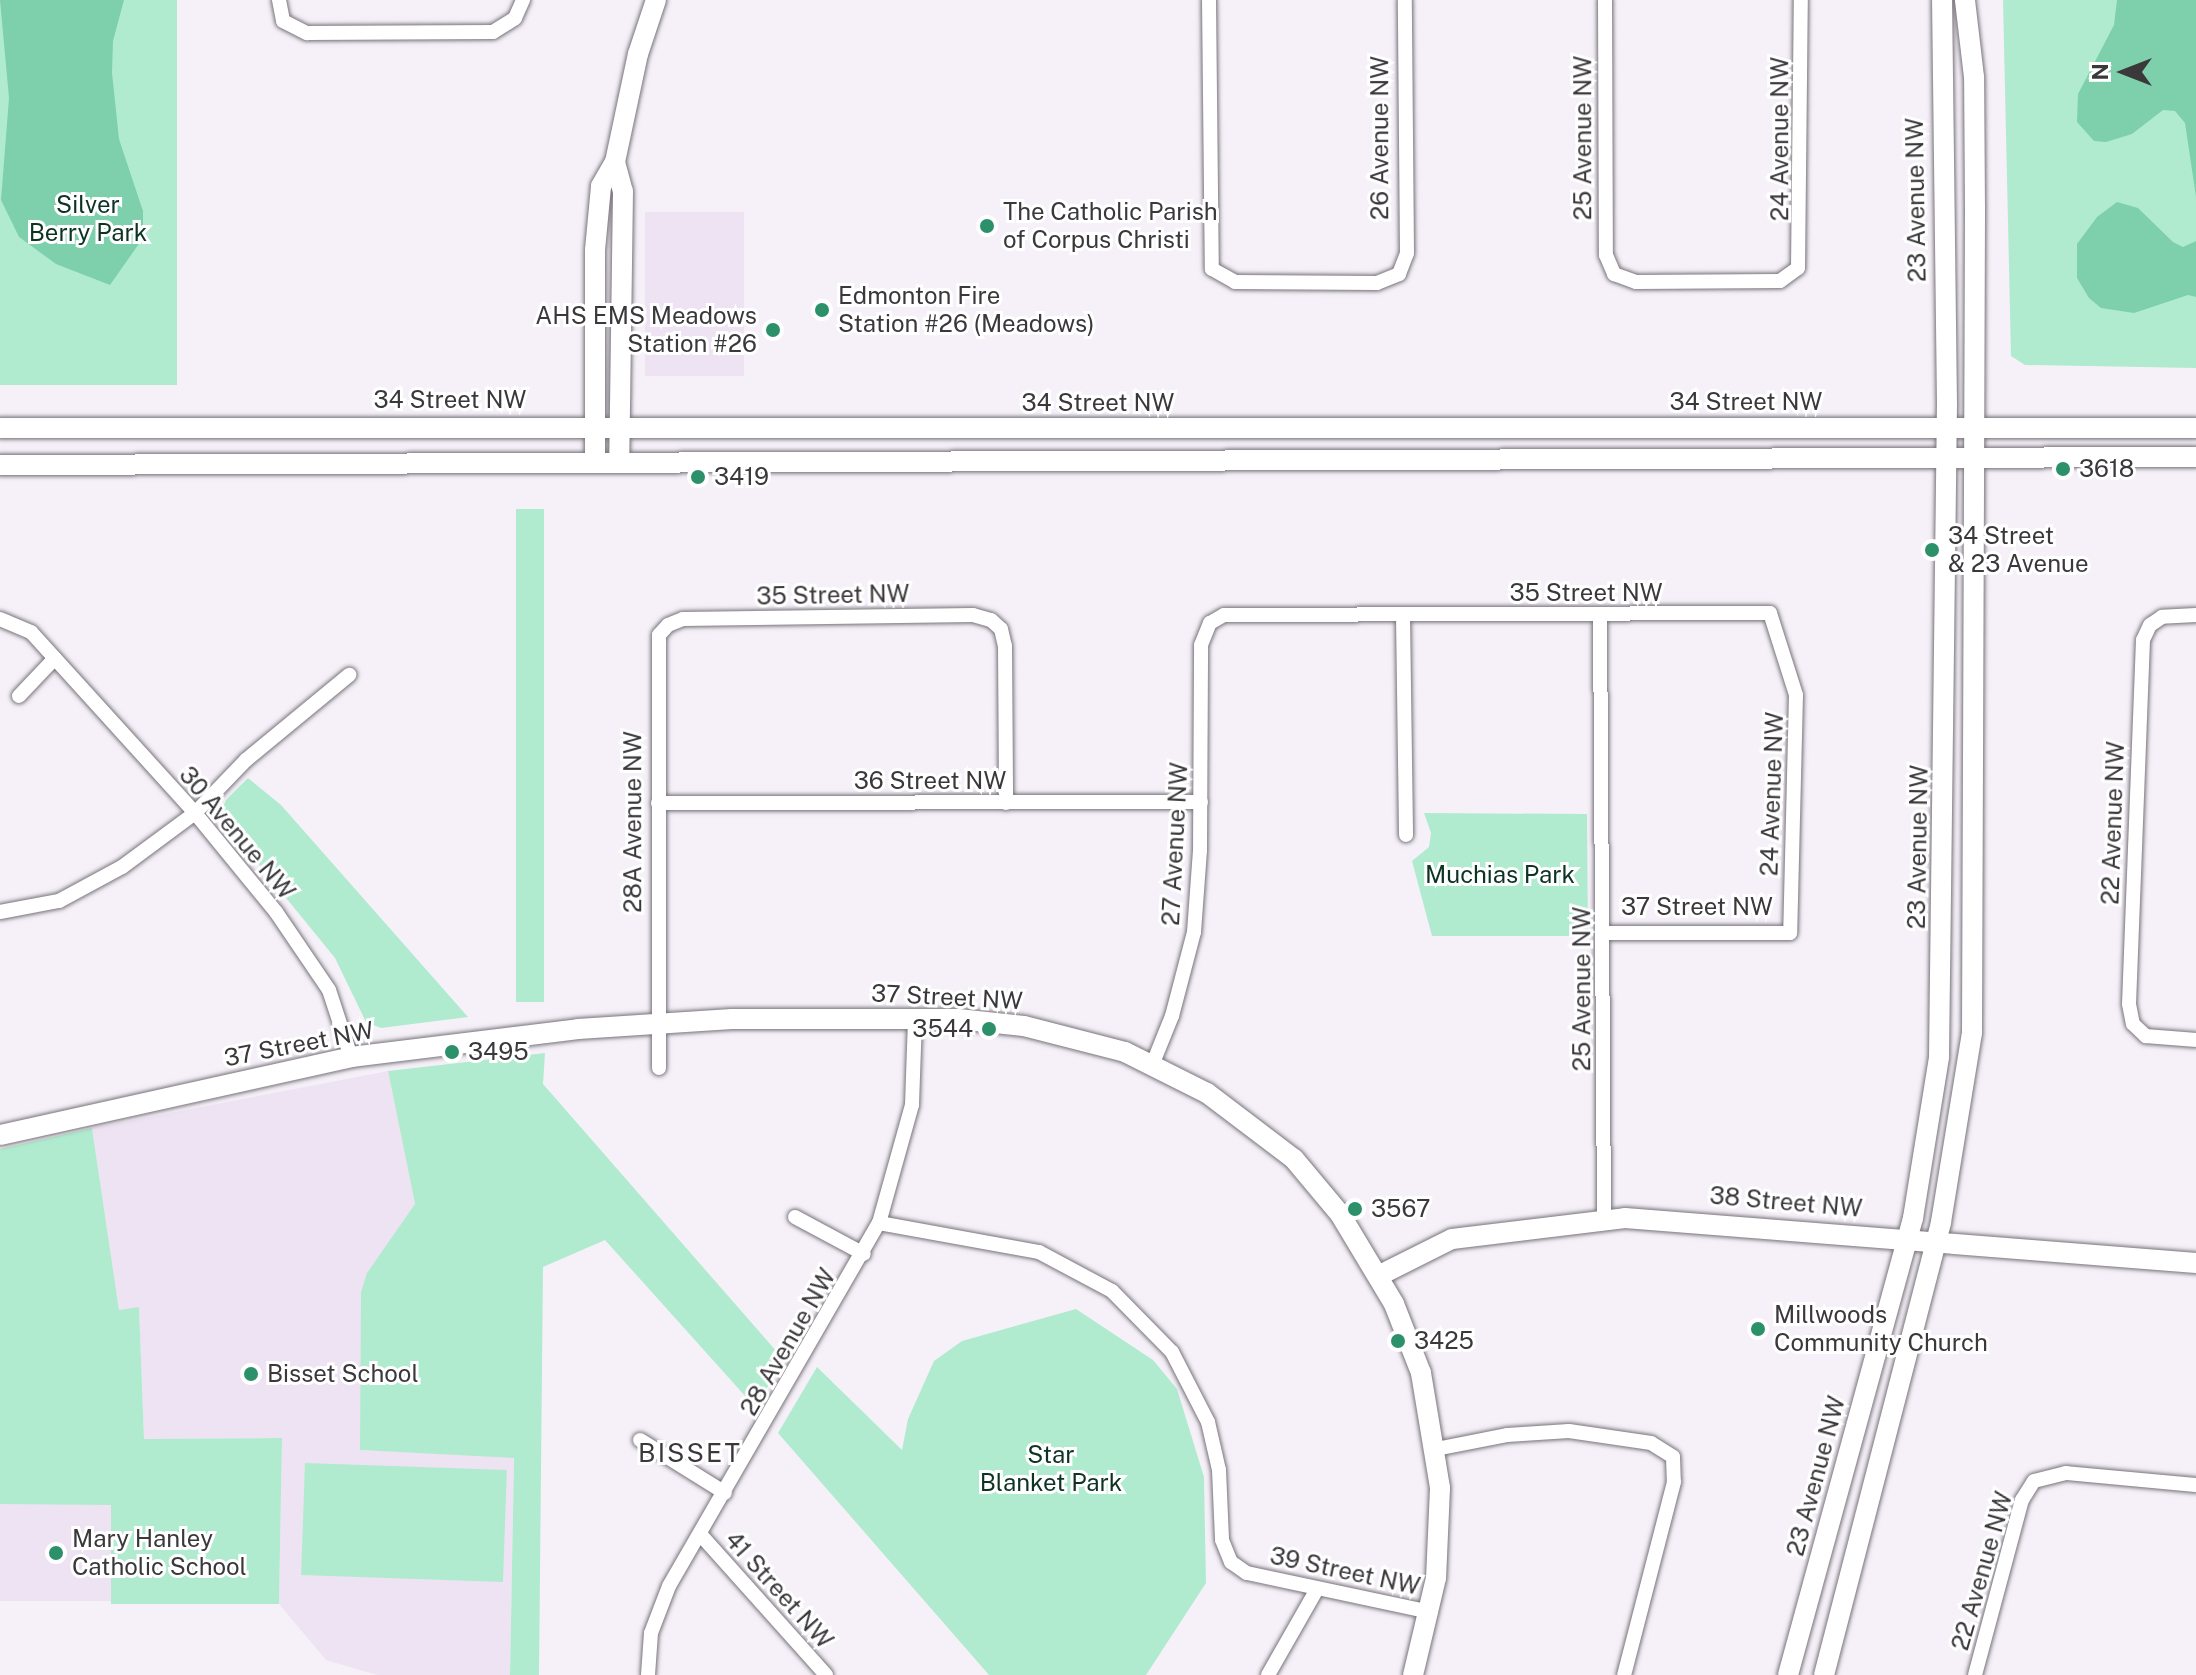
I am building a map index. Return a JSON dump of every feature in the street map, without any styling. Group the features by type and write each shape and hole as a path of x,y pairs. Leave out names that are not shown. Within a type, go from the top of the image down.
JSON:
{"main road":[{"path":"595,462 593,425 599,200 601,186 615,162 638,54 656,0"},
{"name":"23 Avenue NW","path":"1788,1675 1907,1240 1928,1138 1942,1000 1946,427 1942,0"},
{"path":"1824,1675 1936,1241 1972,1033 1974,77 1965,0"},
{"path":"615,162 623,191 619,462"},
{"name":"34 Street NW","path":"0,428 619,425 857,429 2196,428"},
{"path":"0,465 2196,457"},
{"name":"37 Street NW","path":"0,1135 351,1057 523,1033 659,1023 915,1019 1024,1026 1153,1063 1232,1110 1294,1159 1340,1214 1380,1275"},
{"name":"38 Street NW","path":"1380,1275 1452,1239 1604,1218 1708,1220 1907,1240 2196,1263"},
{"path":"1380,1275 1421,1373 1436,1449 1440,1522 1431,1612 1413,1675"}],"street":[{"path":"279,0 288,27 307,33 382,33 487,32 508,25 523,0"},
{"name":"26 Avenue NW","path":"1209,0 1209,257 1216,274 1235,282 1345,283 1385,282 1399,274 1407,253 1405,0"},
{"name":"25 Avenue NW","path":"1605,0 1606,255 1614,274 1636,282 1774,281 1793,276"},
{"name":"24 Avenue NW","path":"1793,276 1802,253 1801,0"},
{"name":"24 Avenue NW","path":"1770,613 1796,695 1790,933"},
{"name":"35 Street NW","path":"1210,623 1233,614 1600,616 1770,613"},
{"name":"35 Street NW","path":"668,625 683,619 973,615 997,624 1005,646 1006,803"},
{"name":"22 Avenue NW","path":"2196,615 2169,615 2150,625 2141,649 2129,1004 2133,1024 2154,1039 2196,1040"},
{"path":"1403,616 1406,835"},
{"name":"25 Avenue NW","path":"1600,616 1604,1218"},
{"name":"30 Avenue NW","path":"1,619 28,630 195,813 311,961 339,1014 351,1057"},
{"name":"27 Avenue NW","path":"1153,1063 1192,941 1201,802 1201,645 1210,623"},
{"name":"28A Avenue NW","path":"659,1023 659,635 668,625"},
{"path":"19,696 55,658"},
{"path":"0,912 59,901 96,882 195,813 246,760 349,675"},
{"name":"36 Street NW","path":"658,803 1201,802"},
{"name":"37 Street NW","path":"1604,933 1790,933"},
{"name":"28 Avenue NW","path":"648,1675 655,1620 700,1534 864,1254 879,1223 912,1105 915,1019"},
{"path":"659,1023 659,1068"},
{"name":"28 Avenue NW","path":"795,1217 864,1254"},
{"name":"39 Street NW","path":"879,1223 1039,1252 1078,1269 1128,1304 1172,1352 1208,1422 1219,1470 1222,1540 1231,1562 1247,1573 1431,1612"},
{"path":"1436,1449 1507,1435 1569,1431 1651,1443 1673,1457 1674,1482 1624,1675"},
{"path":"640,1440 725,1493"},
{"name":"22 Avenue NW","path":"1975,1675 2022,1500 2034,1481 2066,1473 2196,1485"},
{"name":"41 Street NW","path":"700,1534 826,1675"},
{"path":"1268,1675 1317,1589"}],"shaded area":[{"path":"0,0 124,0 113,41 112,73 119,139 143,211 143,238 110,285 56,264 19,237 1,200 9,98"},
{"path":"2117,0 2196,0 2196,197 2185,123 2175,111 2163,110 2132,134 2106,142 2094,141 2077,122 2078,94 2114,25"},
{"path":"2117,202 2138,208 2173,242 2183,247 2196,241 2196,297 2188,295 2134,313 2101,308 2089,298 2077,278 2077,244 2097,217"},
{"path":"645,212 744,212 744,376 645,376"},
{"name":"Bisset School","path":"388,1071 415,1204 361,1292 361,1450 514,1457 510,1675 377,1675 326,1660 279,1604 282,1438 144,1439 139,1308 119,1310 92,1128"},
{"name":"Mary Hanley Catholic School","path":"0,1504 111,1504 111,1601 0,1601"}],"green space":[{"name":"Silver Berry Park","path":"0,0 177,0 177,385 0,385"},
{"path":"2003,0 2196,0 2196,368 2025,365 2011,356"},
{"path":"516,509 544,509 544,1002 516,1002"},
{"path":"248,778 281,805 468,1017 381,1028 366,1022 335,958 226,824 222,809 226,800"},
{"name":"Muchias Park","path":"1424,813 1587,814 1588,936 1432,936 1412,861 1429,847 1431,833"},
{"path":"545,1053 543,1084 784,1360 755,1407 605,1240 543,1267 539,1675 510,1675 514,1458 360,1450 361,1292 367,1273 415,1204 388,1071"},
{"path":"92,1128 119,1310 139,1307 144,1439 282,1438 279,1604 111,1604 111,1505 0,1504 0,1149"},
{"name":"Star Blanket Park","path":"1076,1309 1153,1360 1177,1389 1204,1477 1206,1583 1146,1675 989,1675 778,1433 817,1367 902,1450 908,1419 934,1361 962,1341"},
{"path":"305,1463 507,1470 503,1582 301,1575"}],"place":[{"name":"The Catholic Parish of Corpus Christi","path":"987,226"},
{"name":"Edmonton Fire Station #26 (Meadows)","path":"822,310"},
{"name":"AHS EMS Meadows Station #26","path":"773,330"},
{"name":"3618","path":"2063,469"},
{"name":"3419","path":"698,477"},
{"name":"34 Street & 23 Avenue","path":"1932,550"},
{"name":"3544","path":"989,1029"},
{"name":"3495","path":"452,1052"},
{"name":"3567","path":"1355,1209"},
{"name":"Millwoods Community Church","path":"1758,1329"},
{"name":"3425","path":"1398,1341"},
{"name":"Bisset School","path":"251,1374"},
{"name":"Mary Hanley Catholic School","path":"56,1553"}],"district":[{"name":"BISSET","path":"690,1453"}]}
